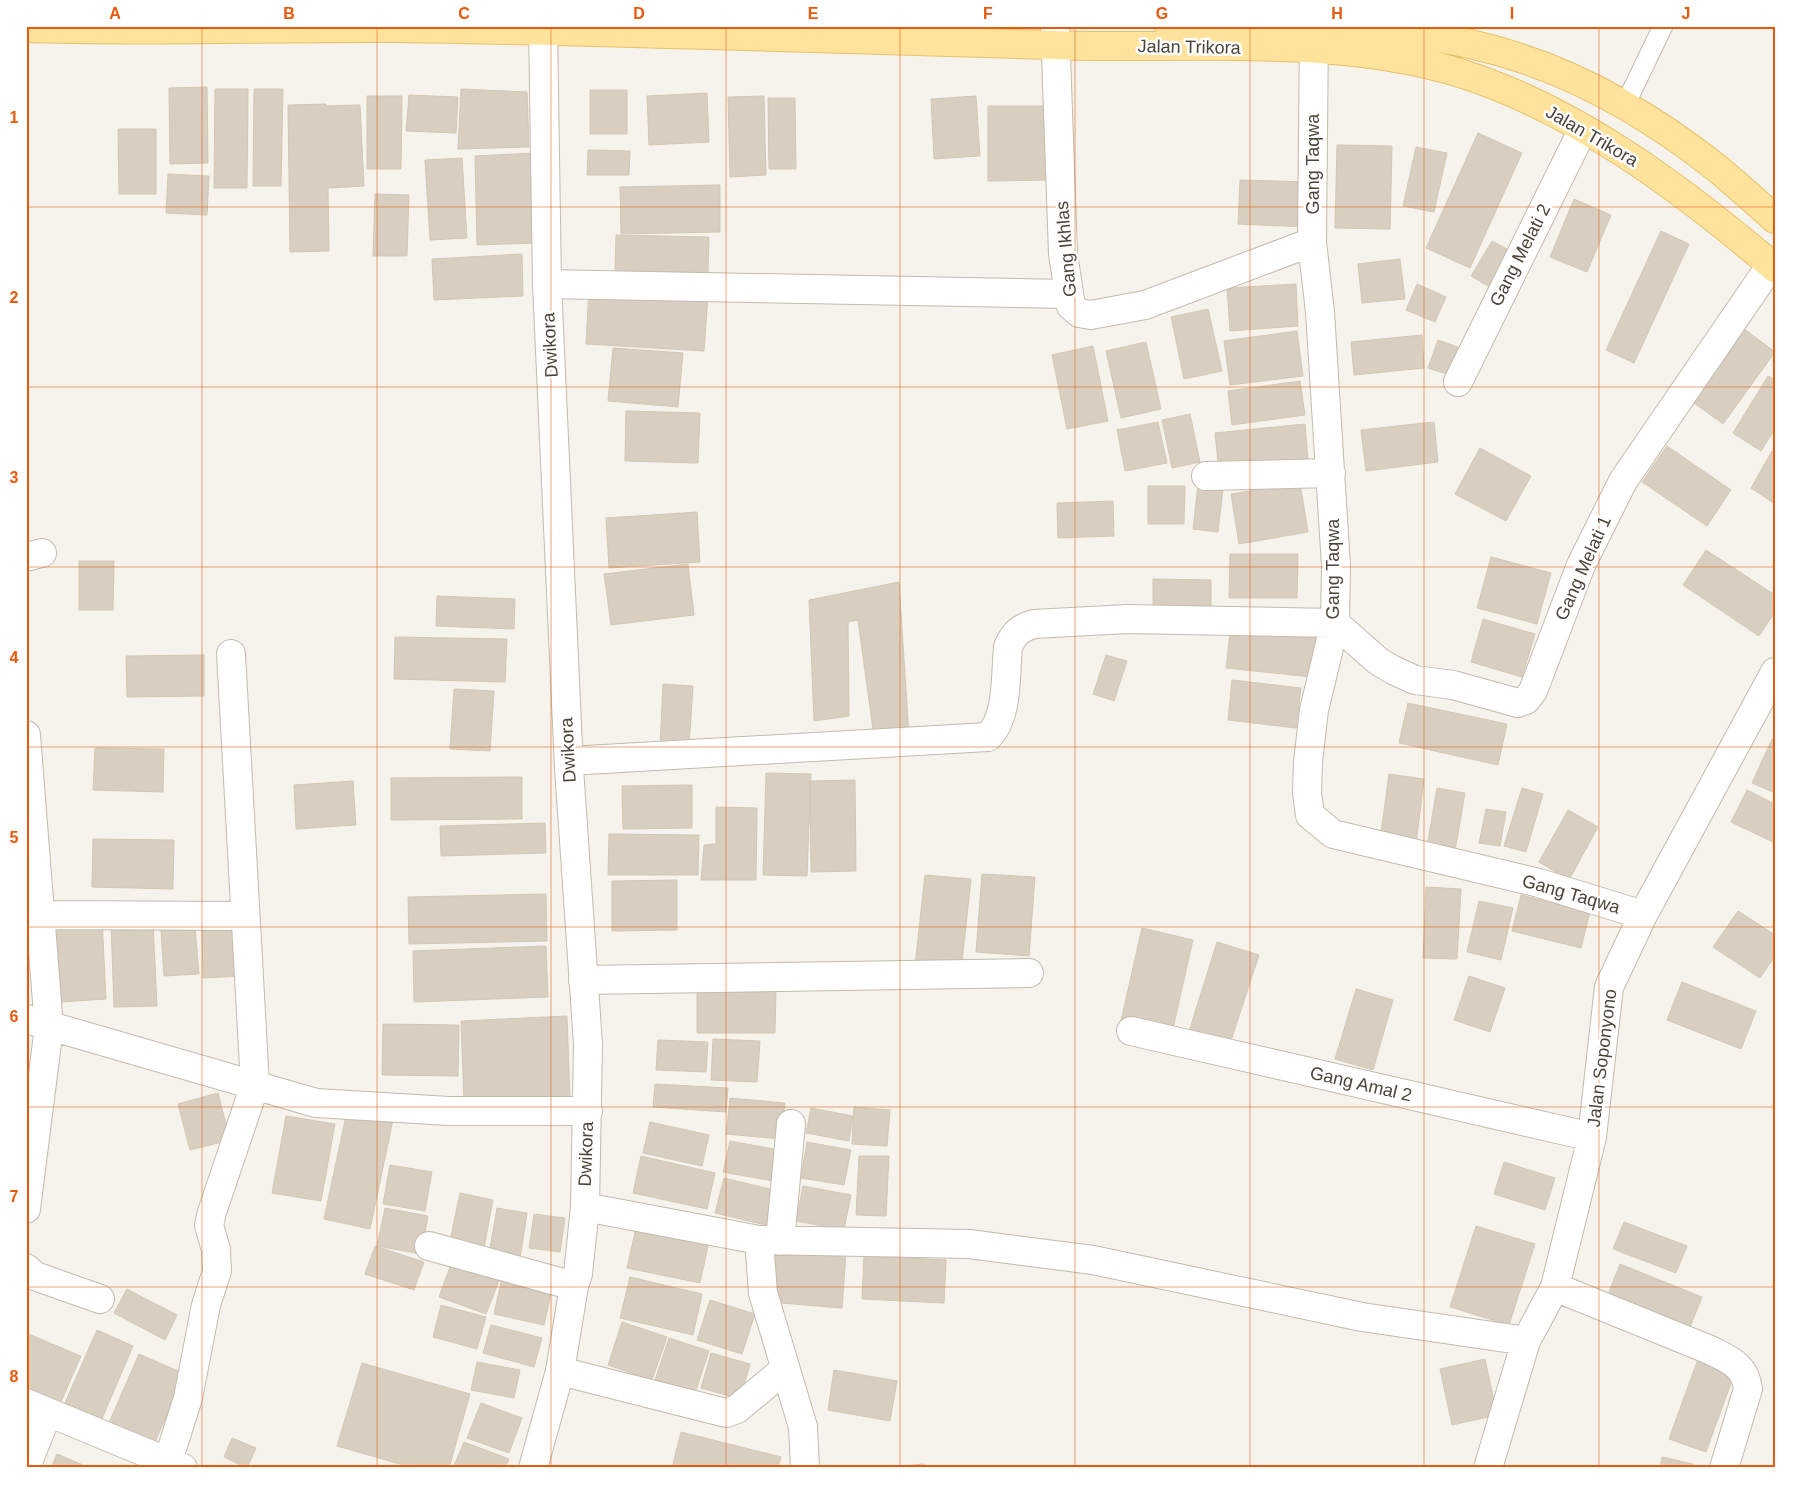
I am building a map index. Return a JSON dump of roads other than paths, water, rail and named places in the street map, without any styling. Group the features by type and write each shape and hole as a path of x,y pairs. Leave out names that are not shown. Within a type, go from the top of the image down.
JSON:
{"main road":[{"name":"Jalan Trikora","path":"1169,26 1238,34"},
{"name":"Jalan Trikora","path":"26,28 104,31 335,28 543,29 886,38 1274,32 1398,57 1460,73 1521,96 1583,129 1664,179 1773,266"},
{"name":"Jalan Trikora","path":"1314,39 1409,35 1469,44 1514,56 1567,75 1625,104 1718,169 1775,219"}],"street":[{"name":"Dwikora","path":"532,1468 560,1372 574,1286 578,1274 585,1207 588,1111 588,1044 569,761 547,284 543,29"},
{"name":"Gang Ikhlas","path":"1056,36 1064,254 1071,306 1079,313 1092,315 1145,305 1312,242"},
{"name":"Gang Taqwa","path":"1314,39 1312,242 1320,312 1336,566 1335,623 1314,710 1308,762 1307,793 1310,815 1332,834 1539,883 1643,915"},
{"name":"Gang Melati 2","path":"1458,382 1583,129"},
{"name":"Gang Melati 1","path":"1335,623 1378,661 1415,680 1454,685 1518,703 1526,700 1533,691 1581,565 1623,481 1773,266"},
{"path":"547,284 1068,294"},
{"path":"1206,476 1331,473"},
{"path":"569,761 988,737 997,728 1002,714 1010,642 1021,628 1034,624 1127,619 1335,623"},
{"path":"26,1467 37,1407 175,1465 206,1305 217,1271 216,1250 209,1225 255,1085 231,654"},
{"name":"Jalan Soponyono","path":"1488,1468 1526,1341 1555,1287 1592,1137 1609,987 1643,915 1775,672"},
{"path":"26,735 40,915 38,1023 26,1210"},
{"path":"40,915 245,916"},
{"path":"583,980 1029,973"},
{"path":"38,1023 316,1103 449,1111 588,1111"},
{"name":"Gang Amal 2","path":"1131,1031 1592,1137"},
{"path":"791,1124 770,1240 763,1293 803,1427 805,1468"},
{"path":"585,1207 770,1240 968,1244 1093,1260 1362,1318 1526,1341"},
{"path":"430,1246 574,1286"},
{"path":"26,1268 35,1276 100,1299"},
{"path":"1555,1287 1710,1350 1735,1363 1747,1376 1748,1389 1724,1468"},
{"path":"560,1372 726,1413 737,1409 785,1369"}],"lane":[{"path":"1625,104 1663,26"}]}
